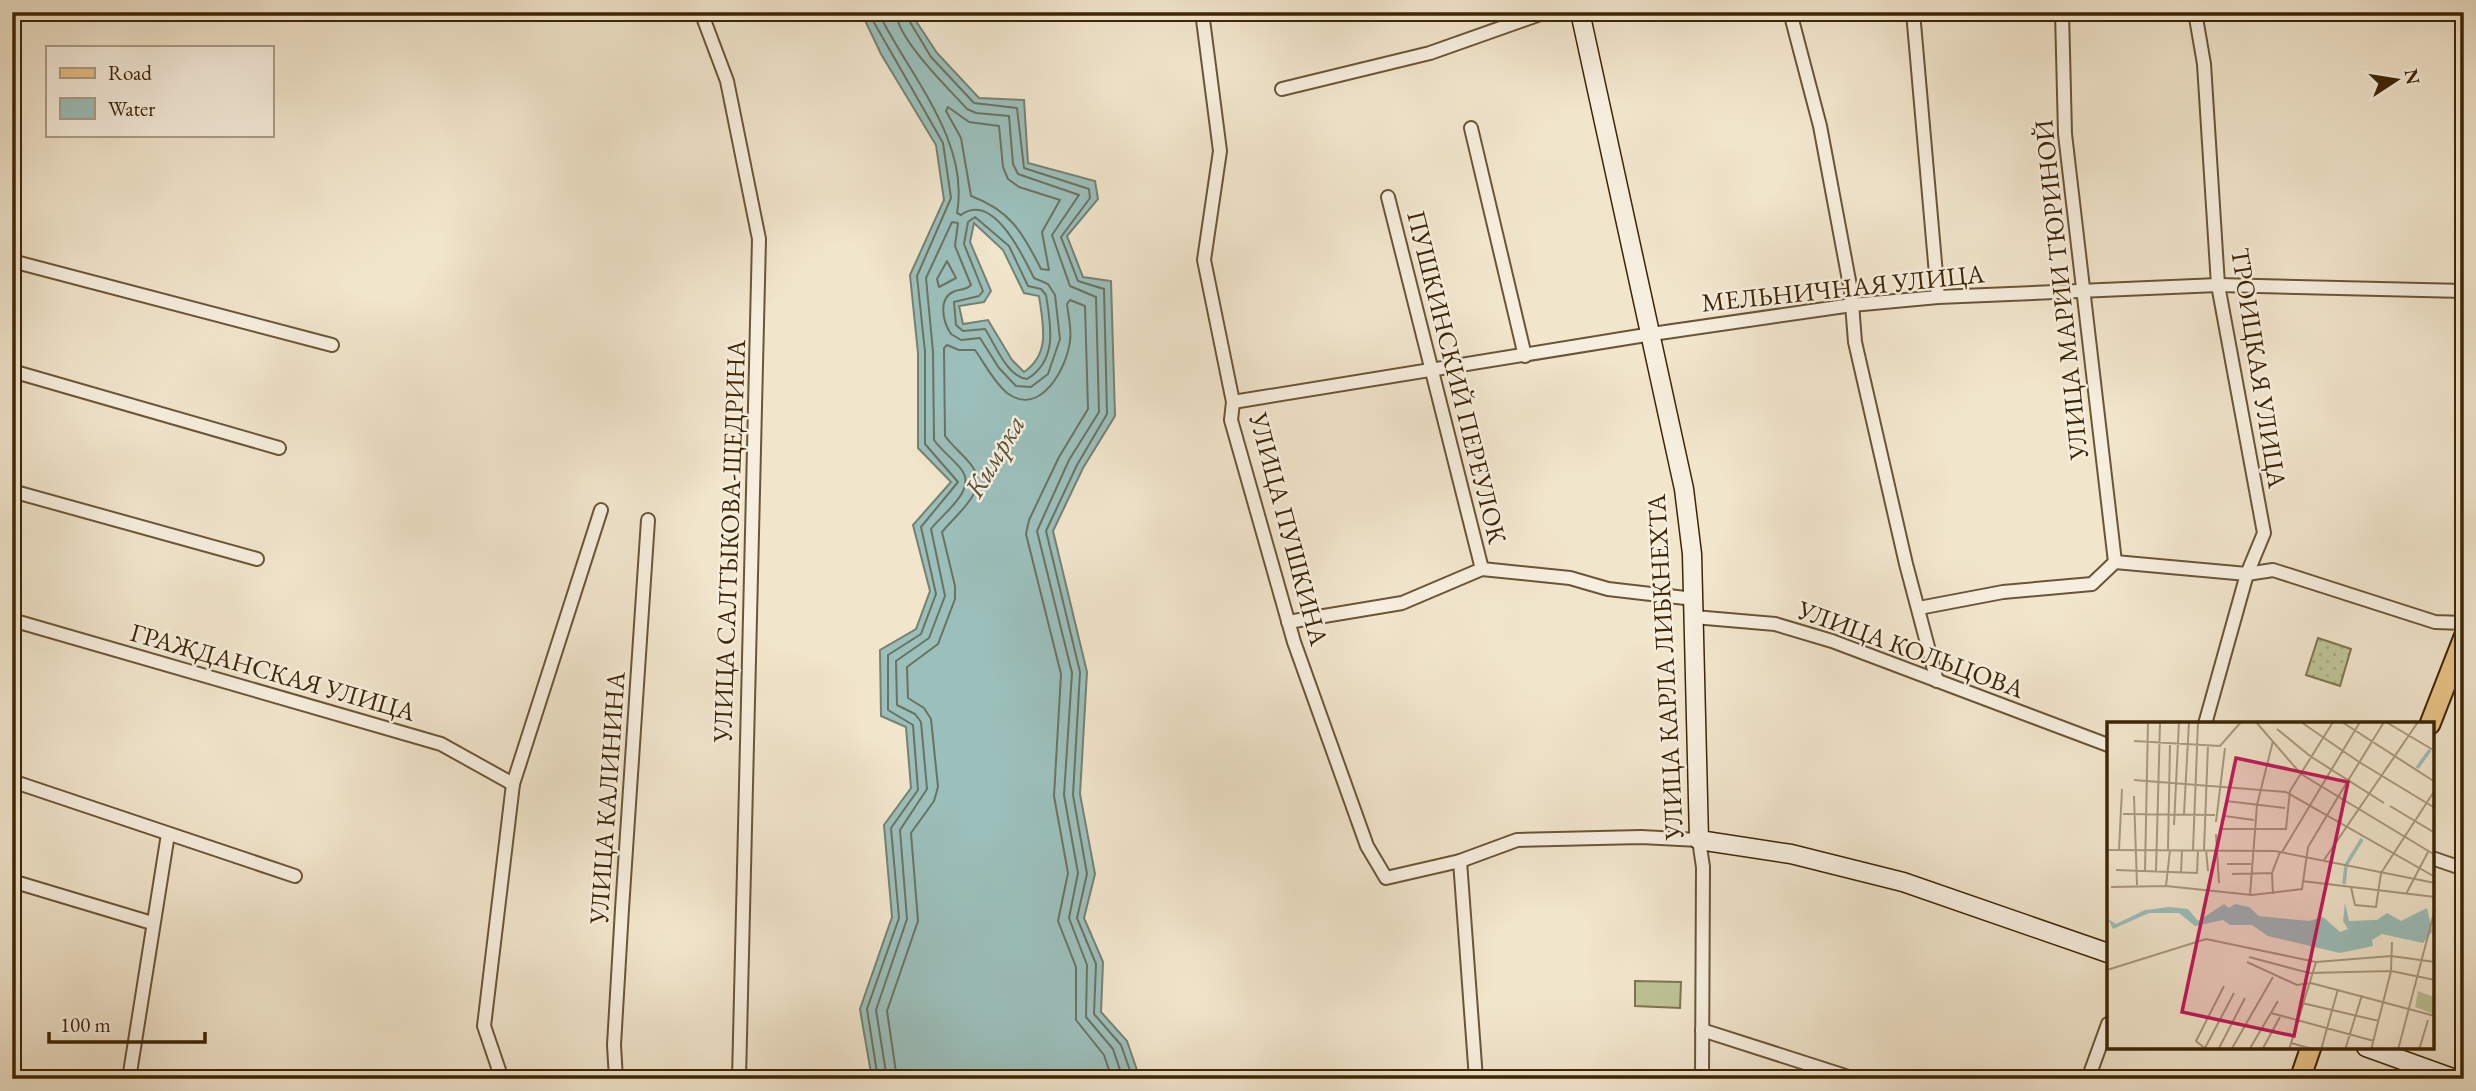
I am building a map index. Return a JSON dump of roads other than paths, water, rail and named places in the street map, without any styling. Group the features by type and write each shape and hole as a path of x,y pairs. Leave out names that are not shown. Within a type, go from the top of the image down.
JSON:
{"main road":[{"path":"2430,722 2464,636"},
{"path":"2300,1079 2310,1049"}],"street":[{"name":"УЛИЦА САЛТЫКОВА-ЩЕДРИНА","path":"701,12 727,81 759,239 739,1079"},
{"name":"УЛИЦА ПУШКИНА","path":"1202,12 1220,151 1205,260 1233,402 1231,420 1288,622 1367,846 1386,878 1460,861"},
{"path":"1282,89 1430,53 1546,12"},
{"name":"УЛИЦА КАРЛА ЛИБКНЕХТА","path":"1580,12 1684,489 1694,608 1699,840 1703,867 1702,1079"},
{"path":"1790,12 1820,126 1852,305 1855,342 1937,681"},
{"path":"1913,12 1938,297"},
{"name":"УЛИЦА МАРИИ ТЮРИНОЙ","path":"2062,12 2065,134 2115,562"},
{"name":"ТРОИЦКАЯ УЛИЦА","path":"2195,12 2204,64 2218,285 2264,533 2247,574 2205,722"},
{"path":"1471,128 1525,356"},
{"name":"ПУШКИНСКИЙ ПЕРЕУЛОК","path":"1388,197 1482,569"},
{"path":"12,261 332,345"},
{"name":"МЕЛЬНИЧНАЯ УЛИЦА","path":"1233,402 1432,372 1651,334 1852,305 1938,297 2218,285 2464,291"},
{"path":"12,371 279,448"},
{"path":"12,491 257,559"},
{"path":"502,1079 484,1026 513,784 601,510"},
{"name":"УЛИЦА КАЛИНИНА","path":"616,1079 614,1045 621,922 648,520"},
{"path":"1919,608 2003,592 2092,584 2115,562 2247,574 2273,570 2435,622 2464,623"},
{"path":"1288,622 1402,603 1482,569"},
{"name":"УЛИЦА КОЛЬЦОВА","path":"1482,569 1570,578 1608,589 1775,624 1832,641 2107,744"},
{"name":"ГРАЖДАНСКАЯ УЛИЦА","path":"12,620 441,744 513,784"},
{"path":"12,781 295,876"},
{"path":"129,1079 168,834"},
{"path":"1476,1079 1460,861 1517,840 1641,837 1699,840 1791,854 1903,881 2107,952"},
{"path":"2434,859 2464,869"},
{"path":"12,881 152,923"},
{"path":"2088,1079 2107,1029"},
{"path":"1702,1030 1855,1079"},
{"path":"2372,1049 2455,1079"},
{"path":"12,1076 39,1079"}],"water":[{"name":"Кимрка","path":"861,12 910,12 937,53 979,98 1024,100 1028,163 1095,181 1098,199 1067,236 1083,277 1111,281 1115,416 1083,468 1053,531 1087,672 1080,794 1095,874 1084,918 1103,962 1101,1012 1127,1041 1140,1079 872,1079 860,1009 892,917 884,825 911,788 906,727 881,716 880,650 916,629 930,591 913,525 951,482 918,448 918,353 910,275 944,200 936,145 881,54","holes":["974,223 1003,250 1024,293 1039,296 1043,328 1042,347 1033,365 1024,372 1012,360 988,320 963,324 959,306 984,302 991,291 970,242"]}]}
